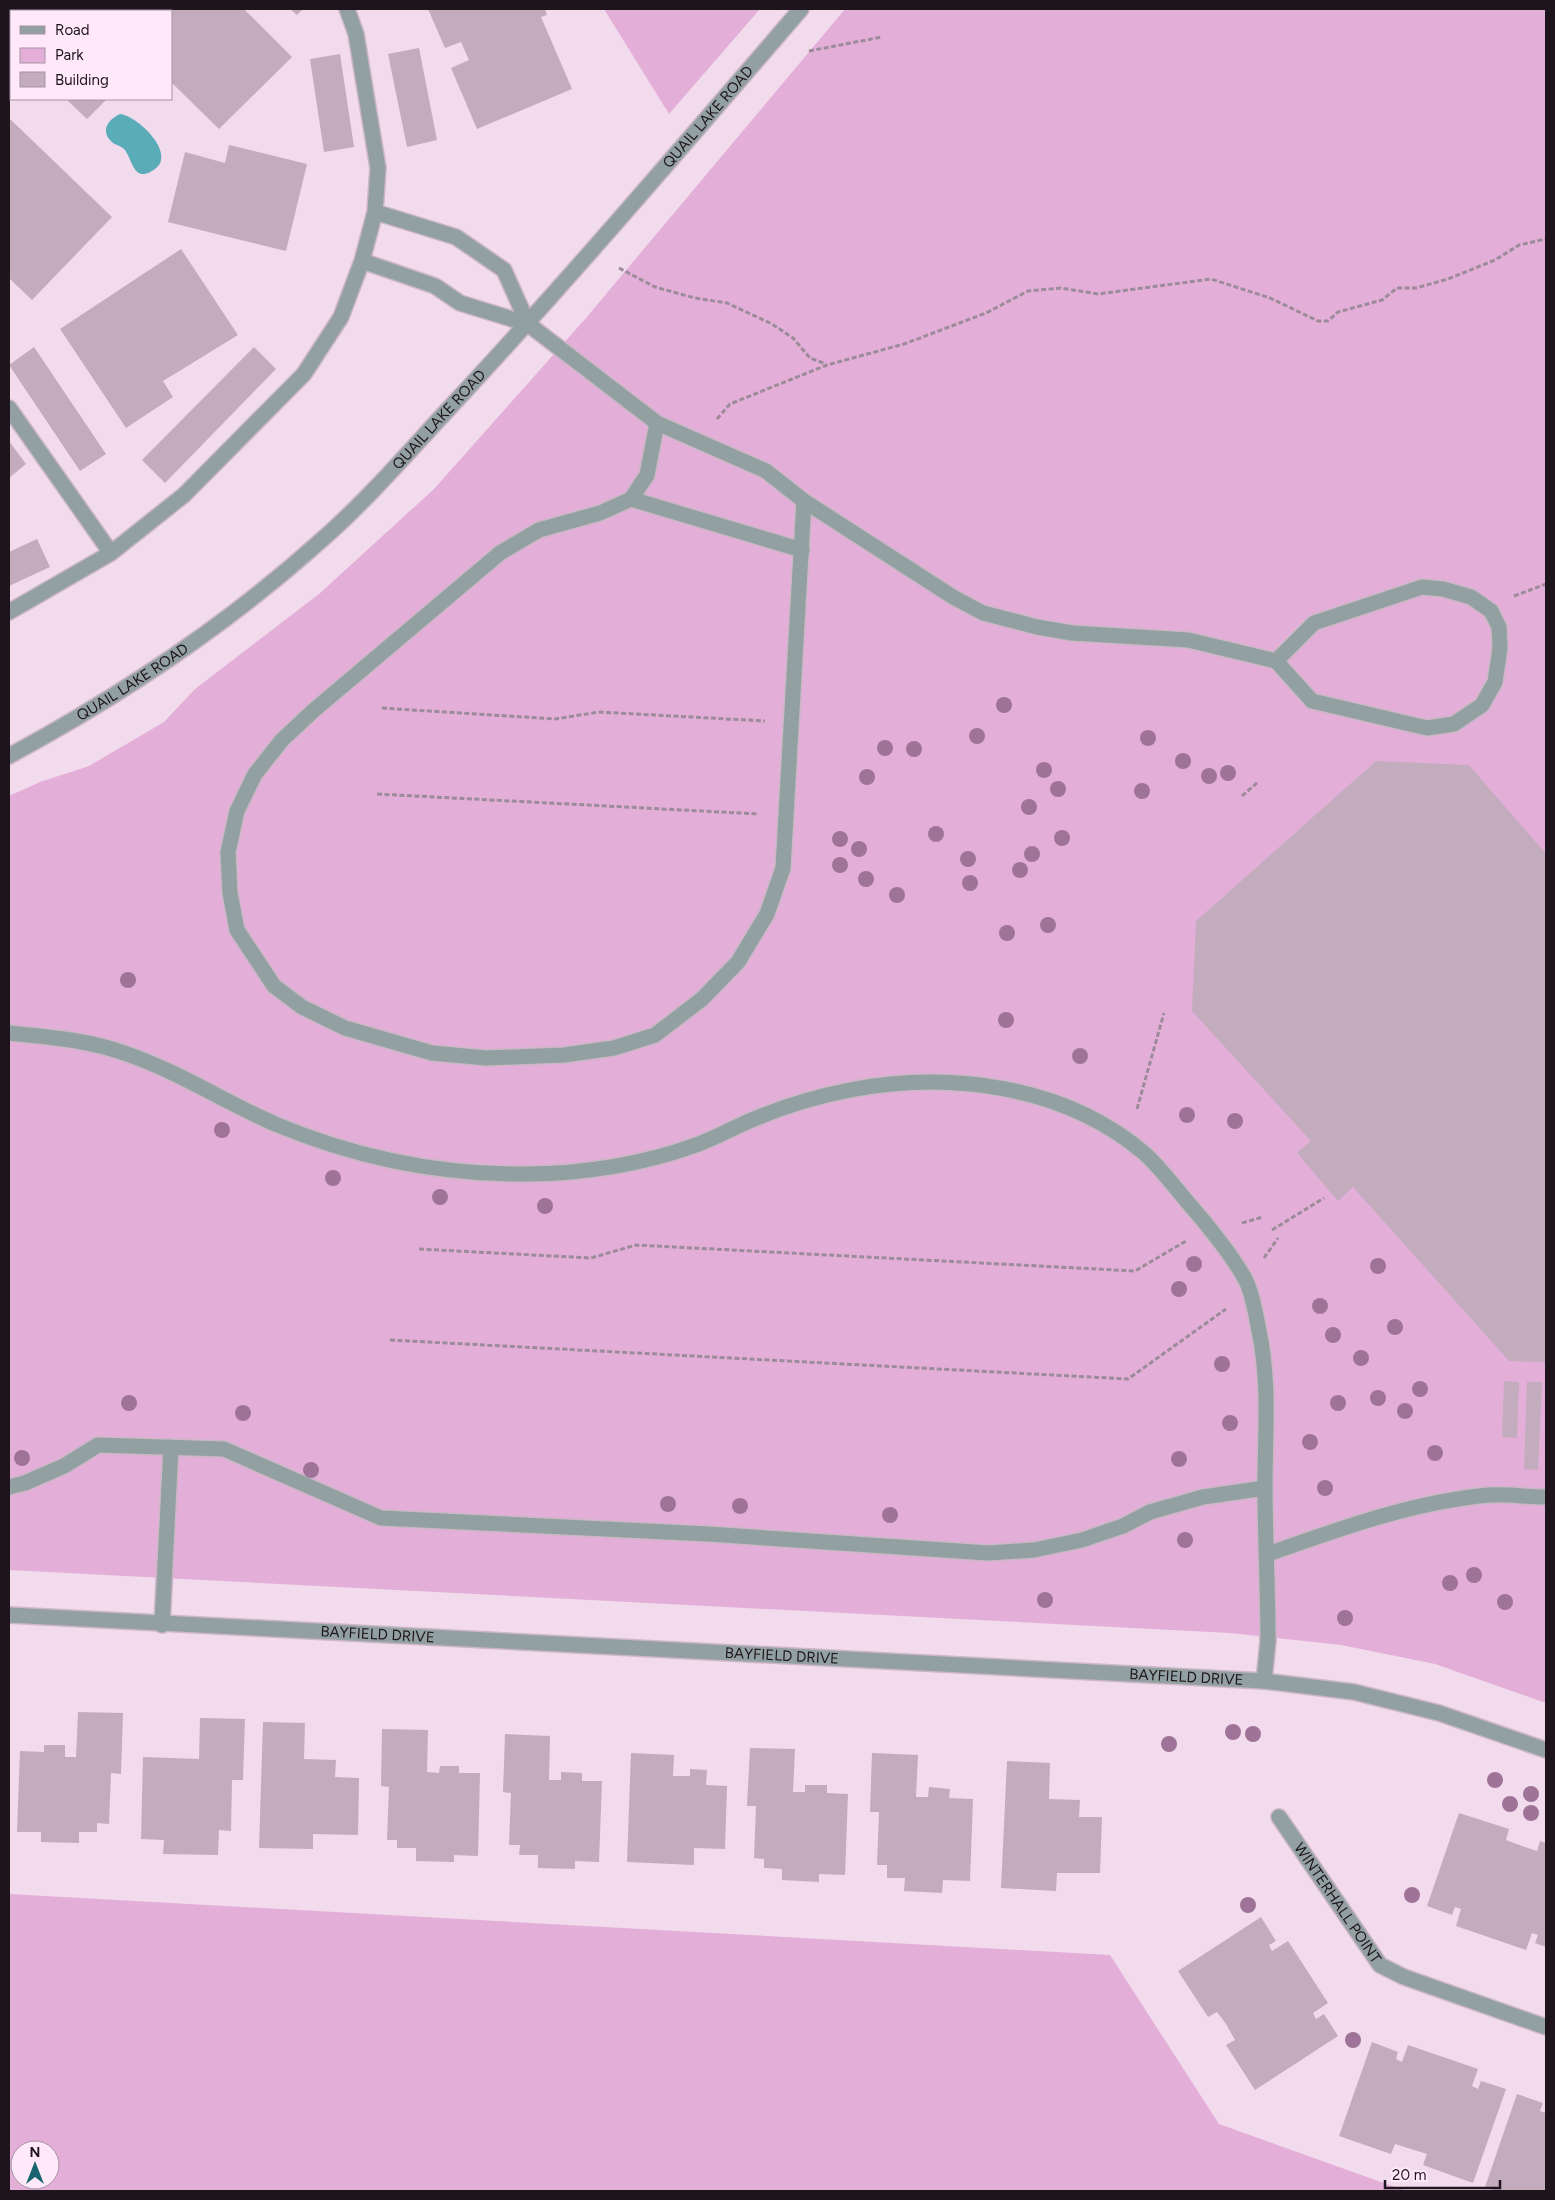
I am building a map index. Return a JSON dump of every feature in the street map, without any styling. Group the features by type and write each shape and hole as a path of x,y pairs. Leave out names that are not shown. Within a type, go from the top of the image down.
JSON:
{"street":[{"path":"9,612 111,553 184,495 304,374 341,317 362,261 375,212 378,168 356,34 347,9"},
{"name":"QUAIL LAKE ROAD","path":"9,756 54,732 194,642 318,544 369,494 528,324 801,9"},
{"path":"375,212 456,237 504,270 528,324"},
{"path":"362,261 435,286 460,304 528,324 657,423 766,471 804,501 953,597 983,613 1037,627 1072,632 1188,640 1276,661 1312,701 1427,728 1454,724 1482,705 1495,682 1500,648 1499,627 1491,612 1471,597 1443,588 1422,587 1314,623 1276,661"},
{"path":"9,408 111,553"},
{"path":"657,423 647,475 631,499 600,513 539,530 500,554 313,711 282,740 255,774 237,811 228,852 230,893 237,930 274,986 302,1007 345,1028 432,1053 486,1058 564,1055 614,1048 655,1035 702,999 738,962 767,914 783,868 804,501"},
{"path":"631,499 802,550"},
{"path":"9,1033 64,1038 125,1053 190,1081 275,1124 373,1157 423,1166 474,1172 528,1174 592,1169 641,1160 695,1145 764,1114 805,1100 852,1090 907,1082 964,1084 1018,1090 1057,1103 1102,1124 1145,1154 1212,1232 1246,1282 1259,1329 1266,1374 1265,1488 1268,1554 1268,1641 1264,1681"},
{"path":"9,1486 25,1483 64,1466 98,1446 224,1449 381,1518 689,1533 988,1553 1034,1550 1082,1540 1123,1526 1150,1512 1203,1497 1265,1488"},
{"path":"162,1625 171,1447"},
{"path":"1268,1554 1366,1519 1418,1507 1490,1495 1546,1497"},
{"name":"BAYFIELD DRIVE","path":"9,1615 162,1625 1264,1681 1354,1692 1439,1713 1546,1750"},
{"name":"WINTERHALL POINT","path":"1280,1817 1380,1965 1404,1977 1546,2027"}],"path":[{"path":"809,51 882,37"},
{"path":"702,443 716,420 730,404 827,365 904,344 986,313 1028,291 1061,288 1098,294 1211,279 1270,298 1318,321 1328,321 1338,312 1382,300 1397,288 1416,288 1448,279 1495,260 1518,246 1546,239"},
{"path":"619,268 655,287 695,298 726,303 764,320 793,338 810,358 827,365"},
{"path":"1491,612 1517,594 1546,584"},
{"path":"382,708 555,719 599,712 773,721 793,714"},
{"path":"1242,796 1259,781"},
{"path":"377,794 786,816"},
{"path":"1137,1110 1164,1012"},
{"path":"1272,1230 1324,1198"},
{"path":"419,1249 591,1258 636,1245 1135,1271 1189,1240 1263,1217"},
{"path":"390,1340 1128,1379 1226,1309 1278,1238"}],"green space":[{"path":"604,9 760,9 669,114"},
{"path":"845,9 1546,9 1546,1703 1435,1664 1341,1645 1230,1633 9,1570 9,796 40,782 89,766 164,722 195,689 319,594 434,489 586,318"},
{"path":"9,1894 1110,1955 1219,2124 1406,2191 9,2191"}],"water":[{"path":"120,114 128,116 145,128 158,146 161,162 148,173 142,174 138,172 124,149 112,142 106,133 109,122"}],"building":[{"path":"9,9 74,9 10,10 9,40"},
{"path":"244,9 292,57 219,129 172,83 172,10 134,10"},
{"path":"290,9 303,9 297,15"},
{"path":"428,9 545,9 547,15 541,17 572,89 477,129 451,68 469,60 461,42 445,48"},
{"path":"419,48 437,140 407,147 388,54"},
{"path":"340,54 354,147 324,152 310,59"},
{"path":"67,100 106,100 87,119"},
{"path":"9,118 112,217 32,300 9,278"},
{"path":"229,145 307,164 286,251 168,222 185,152 225,163"},
{"path":"181,249 238,335 163,381 173,397 126,428 60,329"},
{"path":"34,347 106,454 80,471 9,365"},
{"path":"254,347 276,369 165,483 142,460"},
{"path":"9,441 26,464 9,478"},
{"path":"37,539 50,567 9,586 9,552"},
{"path":"1376,761 1469,765 1546,854 1546,1362 1509,1361 1353,1187 1338,1201 1297,1153 1311,1141 1192,1011 1196,921"},
{"path":"1504,1381 1519,1382 1517,1438 1502,1437"},
{"path":"1527,1382 1542,1382 1538,1470 1524,1469"},
{"path":"78,1712 123,1713 121,1774 111,1773 109,1824 97,1823 97,1832 79,1832 79,1843 41,1842 41,1832 17,1832 20,1751 44,1752 44,1745 65,1745 65,1757 76,1757"},
{"path":"200,1718 245,1719 243,1780 232,1780 231,1831 219,1830 218,1855 163,1854 164,1840 141,1839 143,1757 199,1759"},
{"path":"263,1722 305,1723 304,1759 336,1760 335,1777 359,1778 358,1835 313,1834 313,1849 259,1848"},
{"path":"382,1729 428,1730 427,1772 439,1773 440,1766 459,1766 459,1773 480,1773 478,1856 454,1855 454,1862 416,1861 416,1848 397,1848 397,1840 387,1840 389,1787 381,1786"},
{"path":"505,1734 550,1736 549,1780 561,1780 561,1772 582,1773 582,1781 602,1781 599,1862 575,1861 575,1869 538,1868 538,1855 519,1855 520,1845 509,1845 511,1793 503,1792"},
{"path":"750,1748 795,1749 793,1792 805,1792 805,1785 827,1785 827,1793 848,1794 845,1875 819,1874 819,1882 782,1880 782,1869 764,1868 764,1859 754,1858 756,1806 747,1806"},
{"path":"631,1753 674,1755 673,1776 690,1776 690,1769 707,1770 706,1785 727,1786 725,1849 694,1848 694,1865 627,1862"},
{"path":"872,1753 918,1755 916,1797 928,1797 929,1787 950,1789 949,1798 973,1799 970,1881 943,1880 942,1893 904,1891 905,1878 887,1878 887,1865 877,1865 879,1812 870,1812"},
{"path":"1007,1761 1050,1763 1049,1799 1080,1800 1079,1817 1102,1817 1100,1873 1057,1873 1056,1891 1001,1888"},
{"path":"1459,1813 1509,1829 1506,1840 1522,1846 1537,1851 1540,1841 1546,1843 1546,1947 1535,1943 1538,1935 1532,1933 1526,1950 1456,1926 1461,1909 1455,1907 1452,1915 1427,1906"},
{"path":"1261,1917 1276,1941 1269,1945 1272,1951 1288,1941 1328,2003 1313,2013 1316,2019 1324,2014 1338,2036 1255,2090 1226,2045 1235,2040 1226,2024 1217,2012 1208,2017 1178,1971"},
{"path":"1372,2042 1398,2052 1396,2059 1402,2062 1408,2045 1478,2069 1472,2086 1478,2089 1481,2081 1506,2089 1473,2183 1423,2165 1427,2154 1395,2144 1391,2154 1339,2136"},
{"path":"1517,2094 1543,2103 1540,2111 1546,2113 1546,2191 1496,2191 1485,2187"}]}
